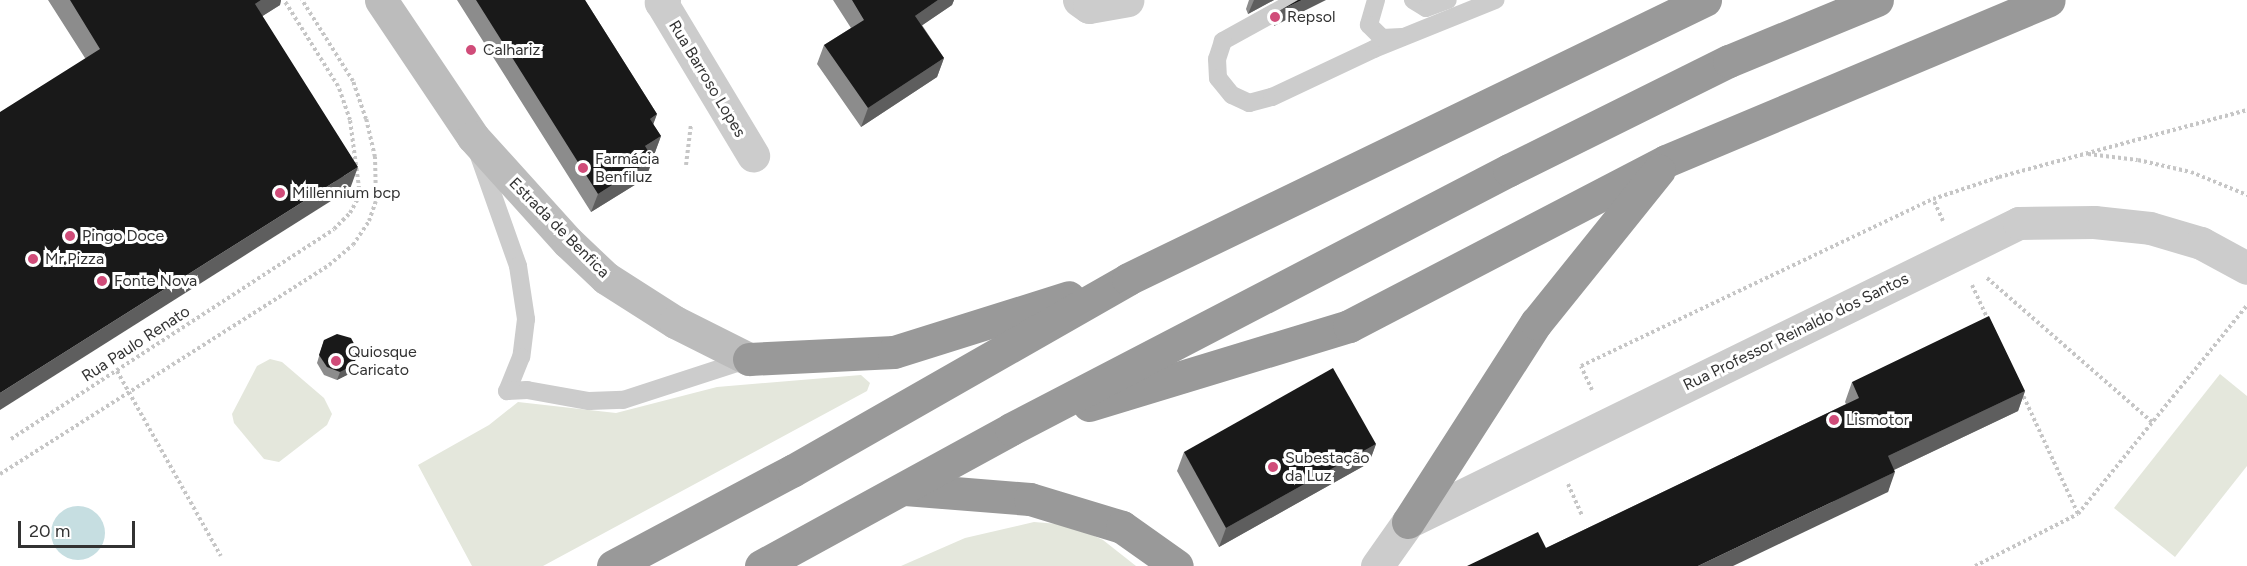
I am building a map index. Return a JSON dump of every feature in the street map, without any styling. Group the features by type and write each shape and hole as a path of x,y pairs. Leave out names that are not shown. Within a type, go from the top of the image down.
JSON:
{"highway":[{"path":"761,566 1011,429 1519,165 1729,62 1877,0"},
{"path":"1011,429 1349,326 1666,161 2050,1"},
{"path":"613,566 792,471 1128,279 1693,2"},
{"path":"1408,522 1536,323 1666,161"},
{"path":"749,359 894,352 1128,279"},
{"path":"905,489 1030,499 1122,526 1177,566"}],"street":[{"name":"Estrada de Benfica","path":"381,0 473,137 551,225 606,278 675,322 749,359"},
{"path":"1079,0 1089,7 1127,0"},
{"name":"Rua Barroso Lopes","path":"661,1 753,155"},
{"name":"Rua Professor Reinaldo dos Santos","path":"1377,566 1408,522 2019,223 2094,222 2150,228 2201,243 2247,268"}],"lane":[{"path":"1297,0 1223,41 1217,59 1218,78 1232,94 1249,103 1272,97 1406,37 1496,0"},
{"path":"1376,0 1369,25 1382,38 1406,37"},
{"path":"1413,0 1426,8 1448,0"},
{"name":"Estrada de Benfica","path":"473,137 518,267 526,319 521,357 507,391 527,390 589,401 623,400 749,359"}],"path":[{"name":"Rua Paulo Renato","path":"11,439 334,229 360,195 350,120 338,86 284,0"},
{"path":"0,474 329,265 354,245 369,221 376,201 375,157 366,119 353,81 302,0"},
{"path":"1584,397 1594,393 1581,366 1933,199 2084,154 2247,110"},
{"path":"2084,154 2138,160 2191,172 2247,195"},
{"path":"1933,199 1993,329"},
{"path":"1958,253 2152,422"},
{"path":"1975,566 2078,514 2247,305"},
{"path":"117,371 221,556"},
{"path":"2018,383 2078,514"},
{"path":"1552,450 1582,516"}],"shaded area":[{"path":"270,359 282,362 324,398 332,414 327,425 279,462 264,459 234,423 232,414 257,366"},
{"path":"2220,374 2247,396 2247,466 2175,557 2114,508"},
{"path":"861,375 870,383 867,391 543,566 472,566 418,465 489,425 518,402 616,413 717,387"},
{"path":"1034,522 1071,525 1103,540 1136,566 901,566 965,538"}],"water":[{"path":"73,506 83,506 93,510 101,518 105,533 101,548 93,556 83,560 73,560 63,556 55,548 51,538 51,528 55,518 63,510"}],"building":[{"name":"Fonte Nova","path":"70,0 261,0 255,4 358,167 0,393 0,112 100,49"},
{"path":"476,0 585,0 657,114 650,119 661,136 645,146 653,159 598,194"},
{"path":"852,0 938,0 915,16 944,58 868,108 824,45 864,20"},
{"path":"1989,316 2025,391 1888,456 1895,472 1698,566 1467,566 1538,532 1546,548 1859,398 1852,382"},
{"path":"337,334 351,338 358,351 354,365 340,372 327,367 319,355 324,340"},
{"name":"Subestação da Luz","path":"1333,368 1376,444 1226,528 1184,452"}],"place":[{"name":"Repsol","path":"1275,17"},
{"name":"Calhariz","path":"471,50"},
{"name":"Farmácia Benfiluz","path":"583,168"},
{"name":"Millennium bcp","path":"280,193"},
{"name":"Pingo Doce","path":"70,236"},
{"name":"Mr.Pizza","path":"33,259"},
{"name":"Fonte Nova","path":"102,281"},
{"name":"Quiosque Caricato","path":"336,361"},
{"name":"Lismotor","path":"1834,420"},
{"name":"Subestação da Luz","path":"1273,467"}]}
